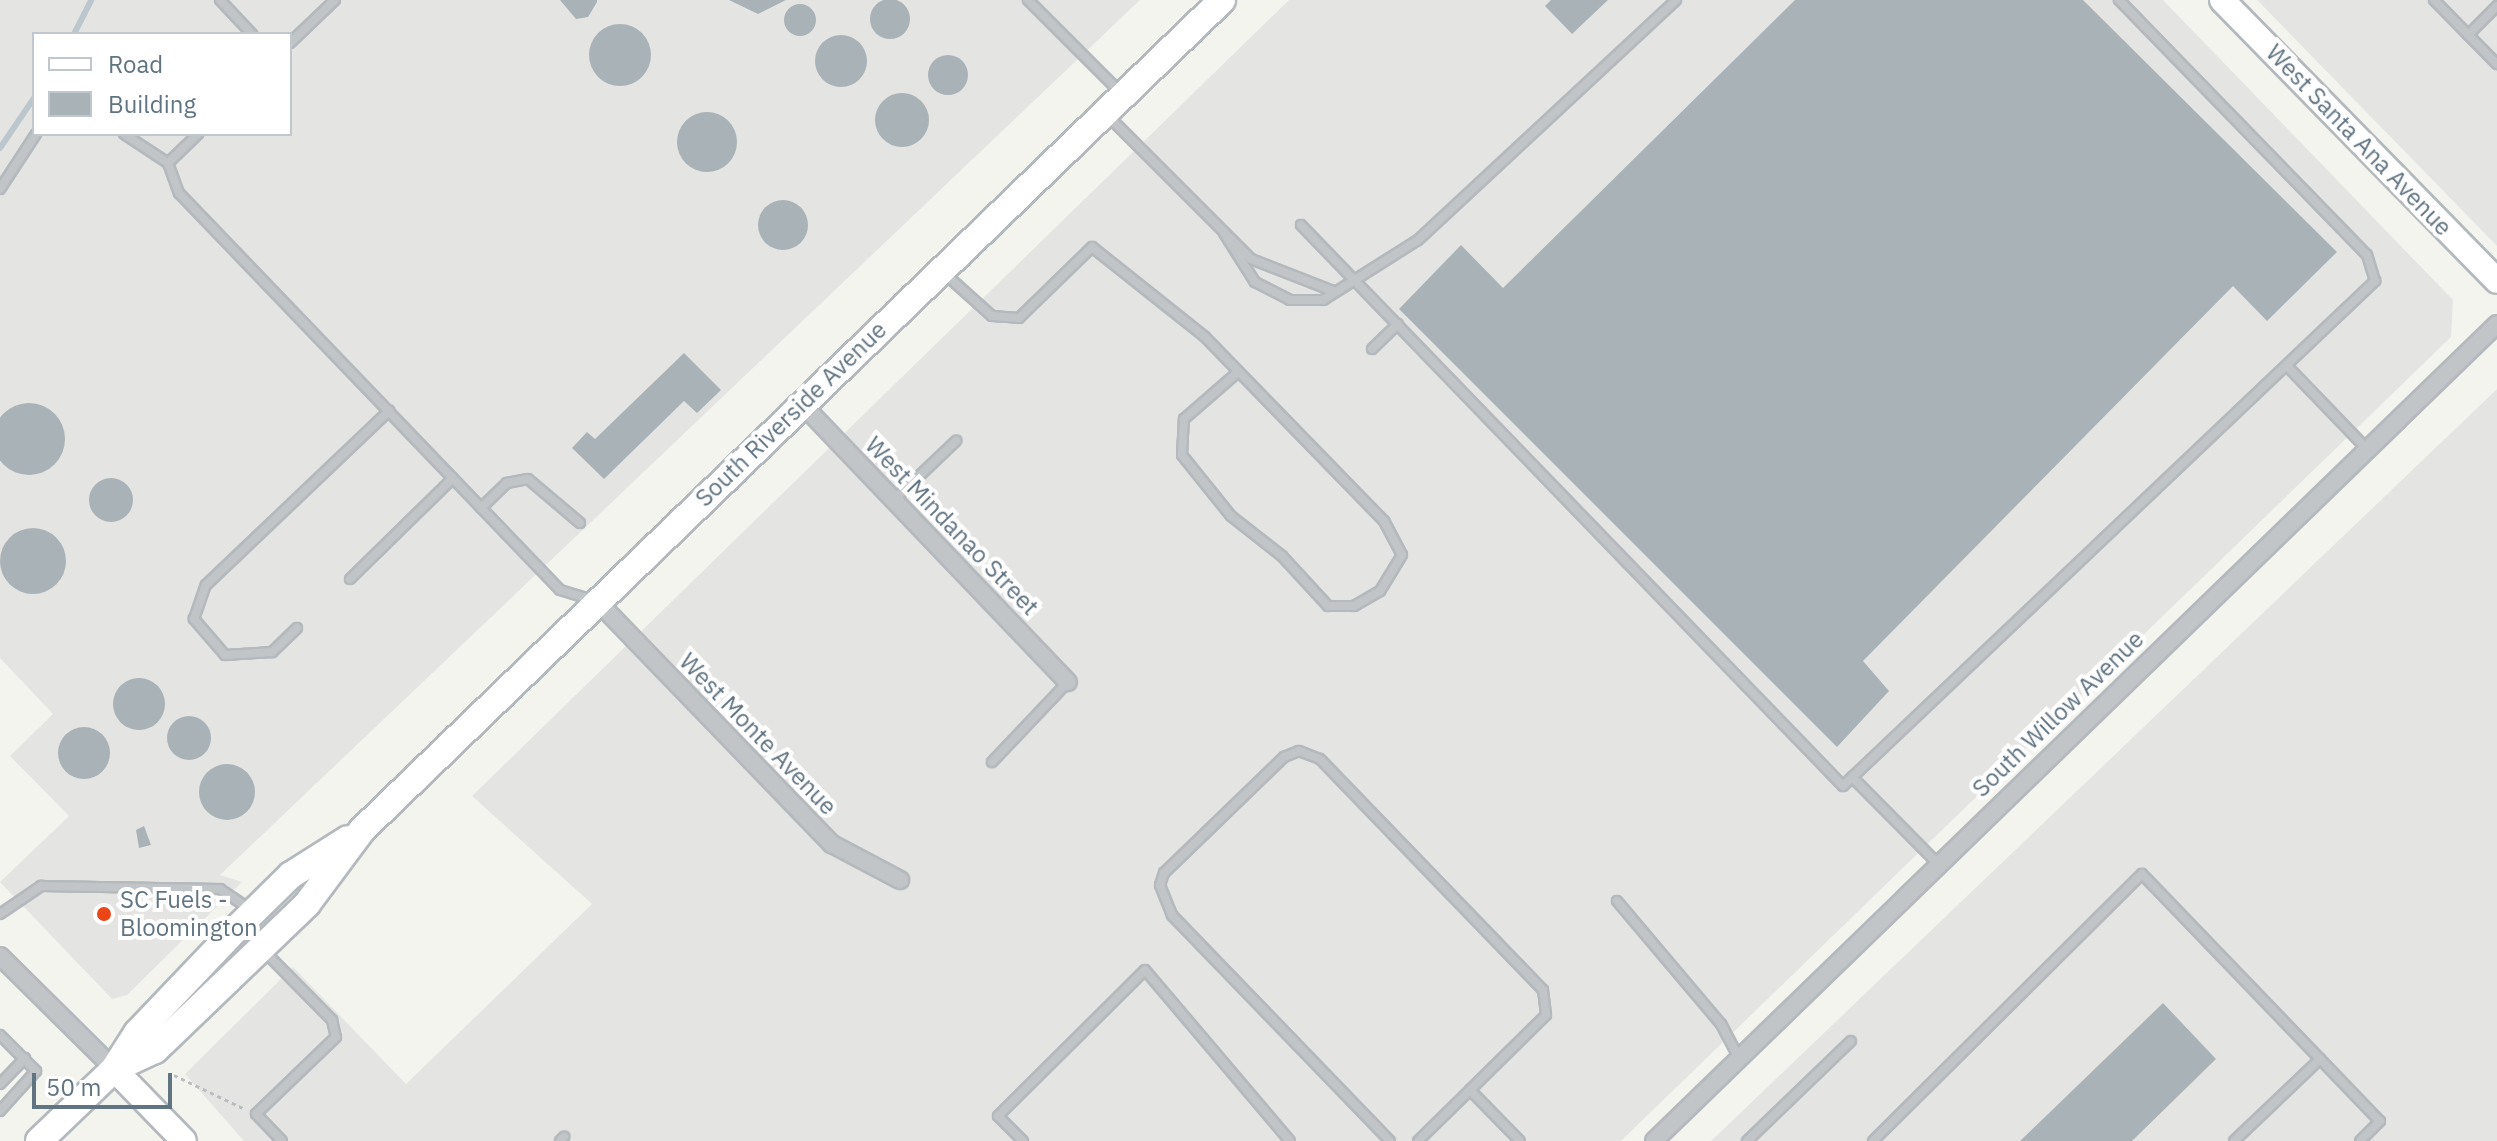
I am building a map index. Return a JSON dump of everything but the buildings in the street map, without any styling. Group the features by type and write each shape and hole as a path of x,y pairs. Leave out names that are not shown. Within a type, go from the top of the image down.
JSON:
{"main road":[{"name":"South Riverside Avenue","path":"114,1069 155,1050 262,948 307,904 362,830 1222,0"},
{"name":"South Riverside Avenue","path":"39,1141 114,1069 137,1033 291,875 362,830"}],"street":[{"name":"West Santa Ana Avenue","path":"2222,0 2497,281"},
{"name":"South Willow Avenue","path":"1654,1141 2497,324"},
{"name":"West Mindanao Street","path":"801,403 1068,682"},
{"name":"West Monte Avenue","path":"597,601 832,844 900,880"},
{"path":"2,963 114,1069 184,1141"}],"lane":[{"path":"220,0 250,32"},
{"path":"292,41 335,0"},
{"path":"1028,0 1224,233 1251,259 1333,291"},
{"path":"1224,233 1255,282 1290,300 1323,300 1418,240 1676,0"},
{"path":"1301,225 1843,786 2375,281 2367,255 2119,0"},
{"path":"2434,0 2497,64"},
{"path":"2468,35 2497,6"},
{"path":"0,189 35,136"},
{"path":"127,136 168,163 179,193 560,590 597,601"},
{"path":"168,163 196,136"},
{"path":"941,270 992,316 1019,318 1092,247 1205,337 1384,521 1402,555 1380,591 1354,606 1328,606 1282,556 1231,516 1182,455 1184,419 1238,372"},
{"path":"1372,349 1398,324"},
{"path":"2287,366 2366,448"},
{"path":"297,628 272,652 225,655 194,619 206,585 389,411"},
{"path":"894,500 956,441"},
{"path":"350,579 453,478"},
{"path":"481,508 507,483 528,479 580,523"},
{"path":"992,762 1068,682"},
{"path":"1390,1141 1172,915 1163,898 1164,873 1284,757 1309,751 1320,759 1543,990 1546,1015 1418,1141"},
{"path":"1852,777 1938,864"},
{"path":"1873,1141 2142,874 2380,1121 2360,1141"},
{"path":"0,914 41,886 220,889 254,912"},
{"path":"1617,901 1721,1024 1739,1058"},
{"path":"262,948 332,1020 336,1037 256,1114 282,1141"},
{"path":"1023,1141 998,1116 1145,970 1290,1141"},
{"path":"0,1035 25,1058 34,1075 0,1111"},
{"path":"1747,1141 1851,1041"},
{"path":"0,1084 25,1058"},
{"path":"2234,1141 2320,1059"},
{"path":"1470,1090 1520,1141"}],"path":[{"path":"174,1075 256,1114"}],"shaded area":[{"path":"0,0 1140,0 220,875 242,882 127,995 112,999 0,882 69,816 10,756 53,714 0,658"},
{"path":"1289,0 2163,0 2453,300 2451,337 1621,1141 244,1141 185,1074 293,967 406,1084 592,904 472,796"},
{"path":"2257,0 2497,0 2497,246"},
{"path":"2497,389 2497,1141 1711,1141"}],"waterway":[{"path":"75,32 91,0"},
{"path":"0,148 32,101"}],"place":[{"name":"SC Fuels - Bloomington","path":"104,914"}]}
